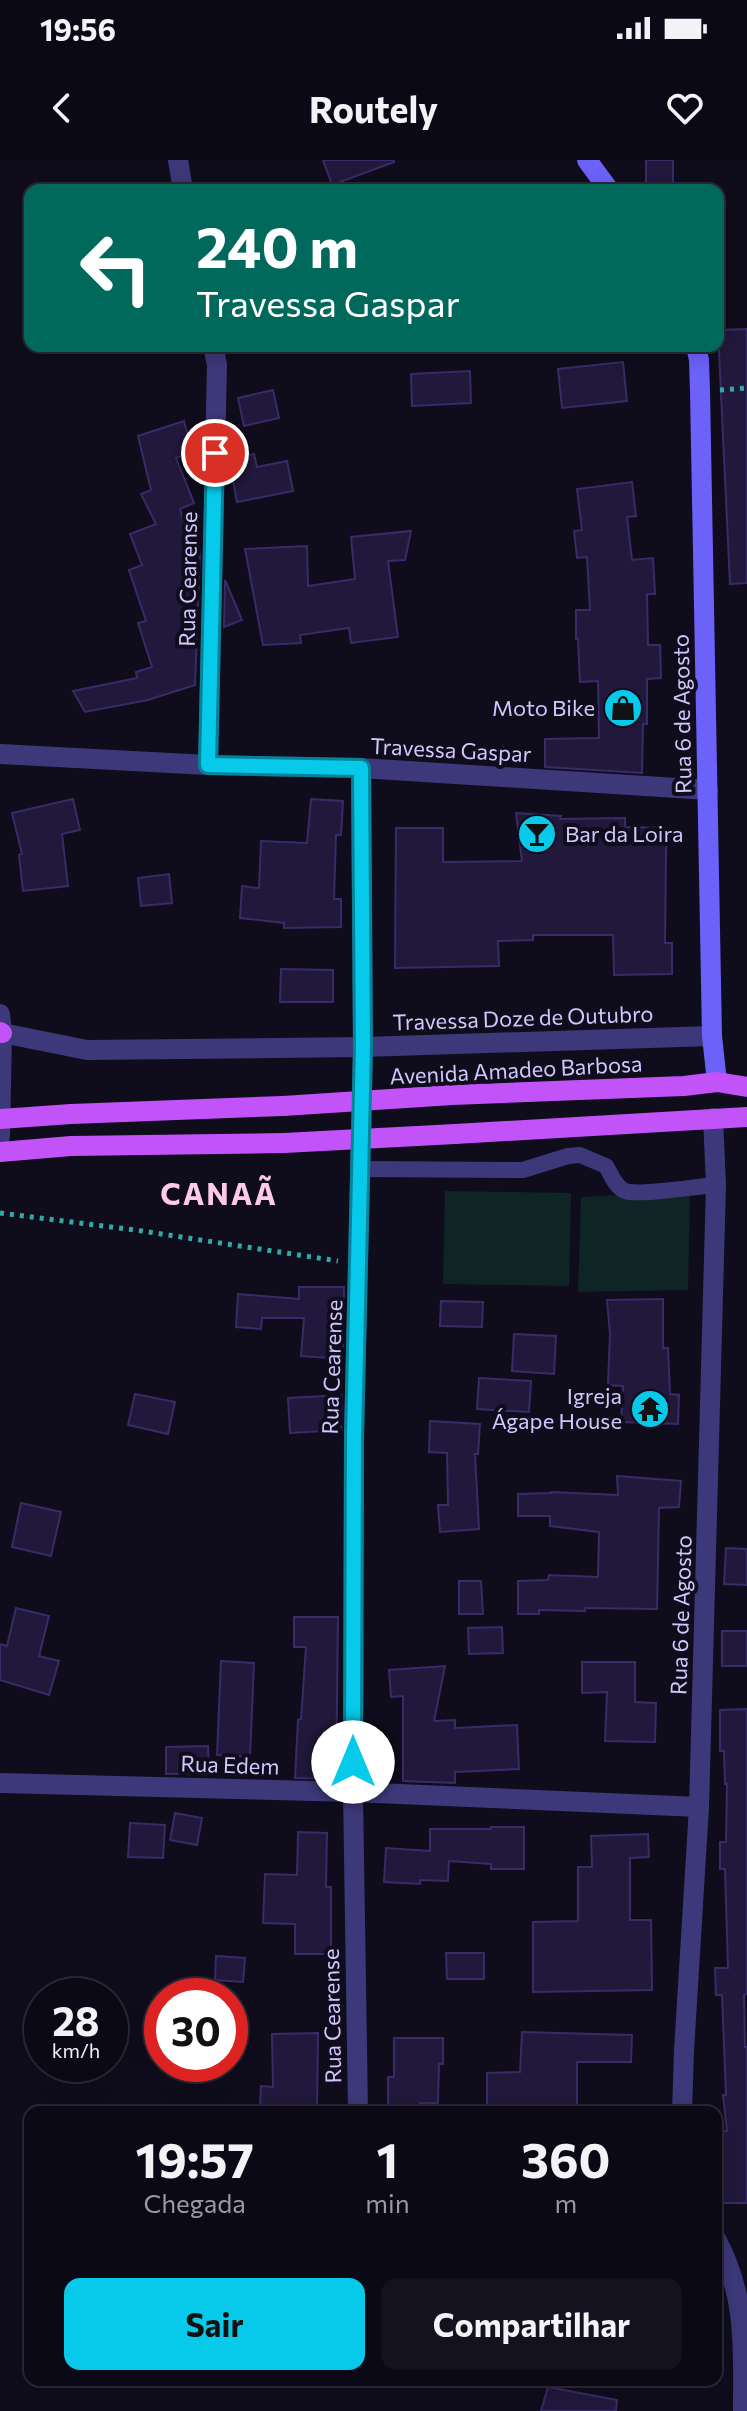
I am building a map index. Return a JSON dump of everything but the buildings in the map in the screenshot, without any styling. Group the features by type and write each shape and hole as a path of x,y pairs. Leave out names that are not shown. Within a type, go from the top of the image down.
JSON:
{"main road":[{"name":"Avenida Amadeo Barbosa","path":"0,1119 717,1082 747,1087"},
{"path":"0,1152 71,1146 284,1143 747,1117"}],"street":[{"path":"178,160 182,184"},
{"path":"587,160 605,184"},
{"name":"Rua Cearense","path":"208,765 217,365 214,352"},
{"name":"Rua 6 de Agosto","path":"697,352 712,1036 717,1082"},
{"name":"Travessa Gaspar","path":"0,754 208,765 361,768 708,790"},
{"name":"Rua Cearense","path":"358,2106 353,1792 353,1452 362,1169 361,768"},
{"path":"0,1137 1,1027"},
{"name":"Travessa Doze de Outubro","path":"1,1027 87,1050 363,1047 712,1036"},
{"name":"Rua 6 de Agosto","path":"682,2106 699,1807 716,1185 713,1118"},
{"name":"Rua Edem","path":"0,1783 353,1792 699,1807"},
{"path":"722,2253 735,2284 742,2319 743,2411"}],"lane":[{"path":"362,1169 523,1170 580,1155 606,1166 617,1186 624,1191 716,1185"}],"path":[{"path":"0,1213 359,1264"}],"green space":[{"path":"445,1191 571,1193 569,1286 443,1284"},
{"path":"690,1191 688,1290 578,1292 581,1197"}],"place":[{"name":"Moto Bike","path":"623,708"},
{"name":"Bar da Loira","path":"537,834"},
{"name":"Igreja Ágape House","path":"650,1409"}],"district":[{"name":"CANAÃ","path":"219,1195"}],"route":[{"path":"215,453 208,765 361,768 363,1047 354,1436 353,1762"}]}
